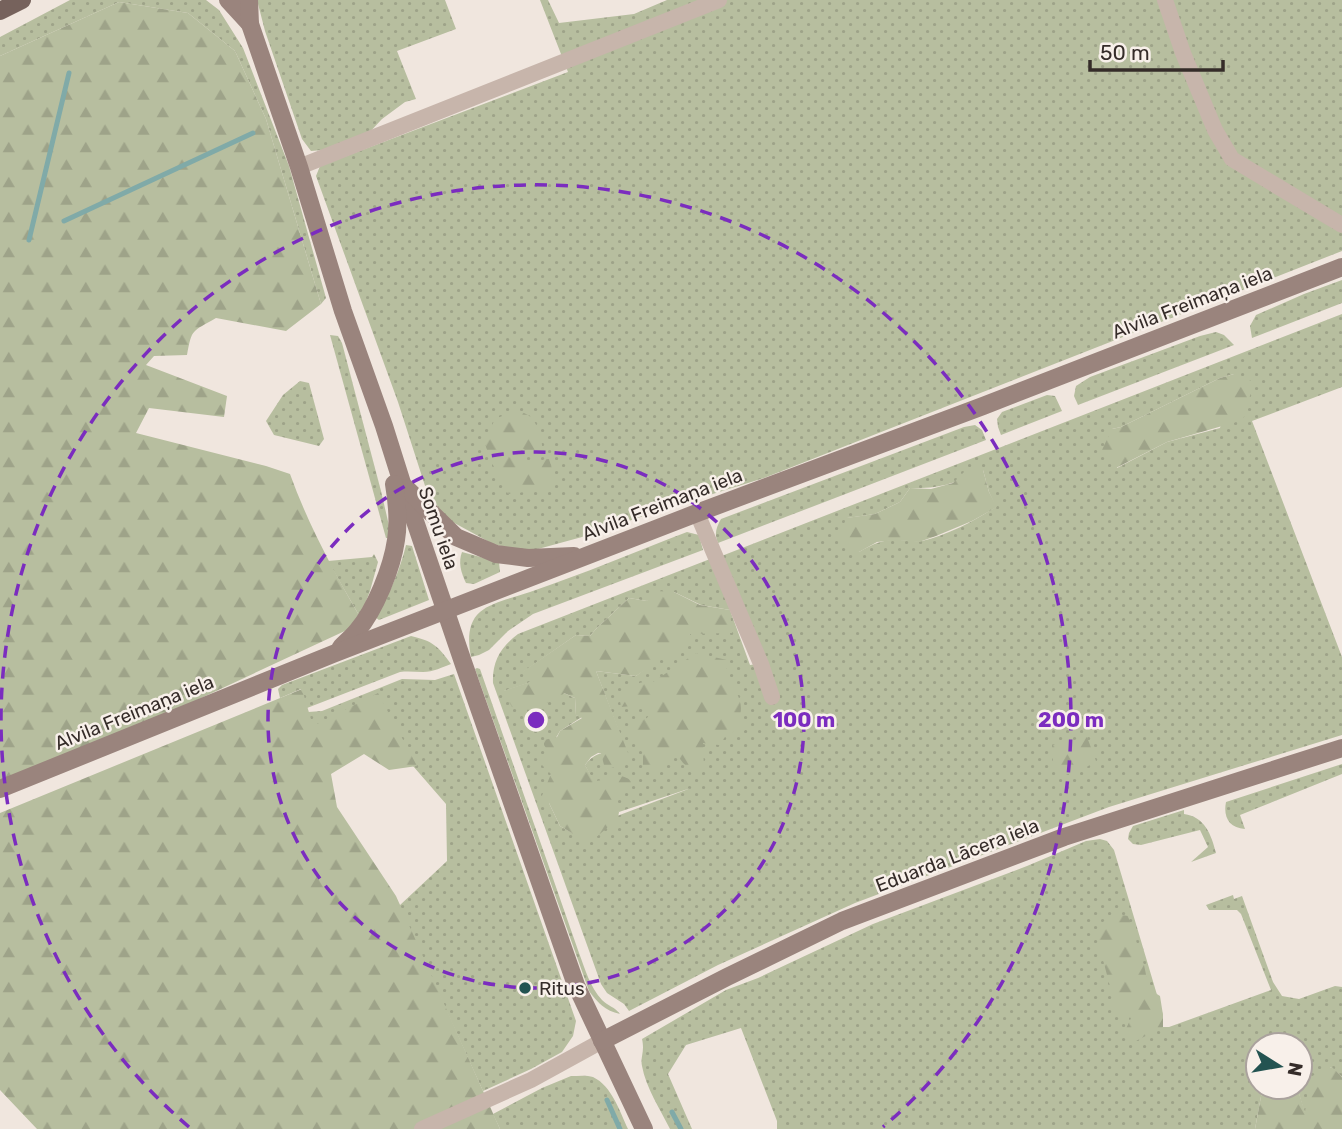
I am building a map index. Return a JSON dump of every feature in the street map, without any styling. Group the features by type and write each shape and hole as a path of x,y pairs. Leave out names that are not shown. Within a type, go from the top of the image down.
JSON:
{"main road":[{"path":"0,11 22,0"}],"street":[{"path":"228,0 250,24"},
{"path":"249,0 250,24"},
{"path":"299,167 719,0"},
{"path":"1165,0 1183,53 1216,130 1232,159 1342,225"},
{"name":"Somu iela","path":"250,24 299,167 343,311 576,985 644,1129"},
{"name":"Alvila Freimaņa iela","path":"0,789 333,654 1342,267"},
{"path":"333,654 358,631 375,602 396,540 397,505 384,426"},
{"path":"402,484 456,537 496,554 528,558 588,555"},
{"path":"697,513 761,664 772,697"},
{"name":"Eduarda Lācera iela","path":"602,1041 842,921 1064,837 1342,748"},
{"path":"422,1129 531,1080 602,1041"}],"green space":[{"path":"70,0 206,0 219,10 243,48 289,166 326,298 321,304 266,119 235,51 188,13 119,2 0,56 0,37"},
{"path":"257,0 445,0 456,29 397,51 416,99 405,102 382,119 367,135 323,150 311,151 302,139"},
{"path":"540,0 548,0 559,23 634,14 667,0 1342,0 1342,251 764,478 527,552 493,544 447,519 427,492 398,402 316,176 320,166 568,72"},
{"path":"119,2 188,13 235,51 266,119 321,304 286,331 216,318 194,332 187,355 154,356 146,365 227,396 224,417 149,408 136,433 290,474 322,547 360,617 347,630 128,732 0,780 0,56"},
{"path":"1342,280 1342,303 1252,338 1250,326 1256,315"},
{"path":"1342,314 1342,387 1252,421 1342,657 1342,735 1109,807 855,903 718,965 629,1011 624,1004 607,993 601,984 493,683 494,668 502,649 518,634 710,559 730,610 750,665 765,663 719,557","holes":["1234,374 1220,428 1167,442 1117,468 1112,429 1220,378","983,470 996,507 960,527 932,538 919,541 884,541 859,552 847,518 875,514 900,502 910,488 956,482","674,592 701,605 730,610 690,634 636,676 596,671 626,750 598,754 585,765 593,781 619,812 691,788 572,833 560,826 549,803 551,773 548,751 560,731 582,717 576,715 575,698 564,693 504,691 531,682 523,672 576,635 590,636 629,598 647,601"]},
{"path":"1216,332 1224,335 1234,345 1078,405 1074,396 1076,386 1090,377"},
{"path":"330,335 338,336 342,343 381,491 390,530 388,538 386,538"},
{"path":"1234,374 1254,382 1243,420 1167,442 1116,468 1102,450 1112,429 1220,378"},
{"path":"300,381 309,383 324,439 319,446 274,435 266,421 283,395"},
{"path":"1047,395 1055,396 1062,411 1001,435 997,419 1002,412"},
{"path":"512,412 524,413 536,424 543,453 532,459 524,449 518,447 528,463 549,459 555,490 545,491 532,487 524,492 508,494 503,483 507,474 497,475 484,442 495,419"},
{"path":"975,425 982,430 986,440 718,543 716,531 721,519"},
{"path":"966,470 983,470 989,492 997,507 972,521 919,542 877,542 859,552 838,544 846,518 875,514 900,502 910,488 931,489 953,483"},
{"path":"687,532 699,535 703,550 533,614 508,631 489,650 471,657 471,627 476,616 485,608"},
{"path":"406,545 412,546 429,600 379,620 375,617 394,582"},
{"path":"462,552 499,562 500,572 474,584 466,583 461,568"},
{"path":"374,554 378,562 360,617 328,561 372,557"},
{"path":"656,591 674,592 700,605 730,610 732,633 690,634 671,664 661,659 636,676 596,671 630,758 626,765 611,768 604,765 601,753 598,753 585,765 594,781 621,776 632,781 631,789 615,800 619,812 617,824 608,827 594,839 580,838 560,826 549,803 539,803 551,774 542,765 548,751 544,740 557,737 560,731 582,718 576,715 575,698 564,693 530,710 512,707 503,691 530,682 522,672 576,635 590,636 629,598 647,601"},
{"path":"411,636 434,645 451,664 427,672 400,672 307,708 301,689 280,698 278,689 282,685"},
{"path":"696,653 727,660 725,679 738,697 741,707 739,718 745,730 739,734 735,730 719,745 703,743 704,768 689,767 678,756 668,760 653,774 643,768 643,753 634,742 636,738 627,729 647,718 652,710 643,705 621,707 620,700 635,686 647,681 653,682"},
{"path":"475,669 480,669 588,978 602,1000 620,1014 602,1006 589,991"},
{"path":"454,674 576,1021 573,1036 562,1052 483,1091 399,906 447,861 446,804 413,766 312,726 308,712 322,711 402,679 435,680"},
{"path":"302,689 313,726 378,693 417,766 389,770 364,754 331,774 337,807 396,896 500,1129 37,1129 0,1090 0,813"},
{"path":"1087,737 1096,761 1082,770 1065,775 1053,764 1052,745"},
{"path":"1342,764 1342,774 1240,815 1245,829 1231,824 1226,817 1226,802"},
{"path":"1184,810 1184,814 1197,819 1206,828 1216,853 1191,862 1208,847 1200,830 1141,845 1133,844 1128,839 1133,826"},
{"path":"1086,841 1107,841 1114,850 1163,1015 1163,1027 1271,990 1241,914 1237,910 1209,910 1206,905 1233,895 1234,899 1242,896 1273,982 1282,996 1299,999 1335,986 1342,987 1342,1077 1331,1067 1314,1098 1314,1031 1244,1031 1244,1101 1260,1101 1255,1129 777,1129 777,1121 741,1028 686,1045 668,1074 692,1129 670,1129 644,1074 642,1039 726,990 758,978 873,924"},
{"path":"1114,914 1128,916 1149,989 1160,996 1163,1015 1163,1027 1134,1042 1124,1037 1131,1018 1118,1017 1096,933 1104,921"},
{"path":"1332,1067 1342,1077 1342,1129 1255,1129 1260,1101 1301,1101 1305,1112 1307,1101 1314,1101 1314,1075"},
{"path":"571,1076 591,1076 600,1081 615,1100 628,1129 500,1129 493,1114"},
{"path":"1301,1101 1312,1101 1305,1114"}],"waterway":[{"path":"29,240 69,73"},
{"path":"64,221 253,133"},
{"path":"607,1100 620,1129"},
{"path":"672,1112 681,1129"}],"place":[{"name":"Ritus","path":"525,988"}]}
